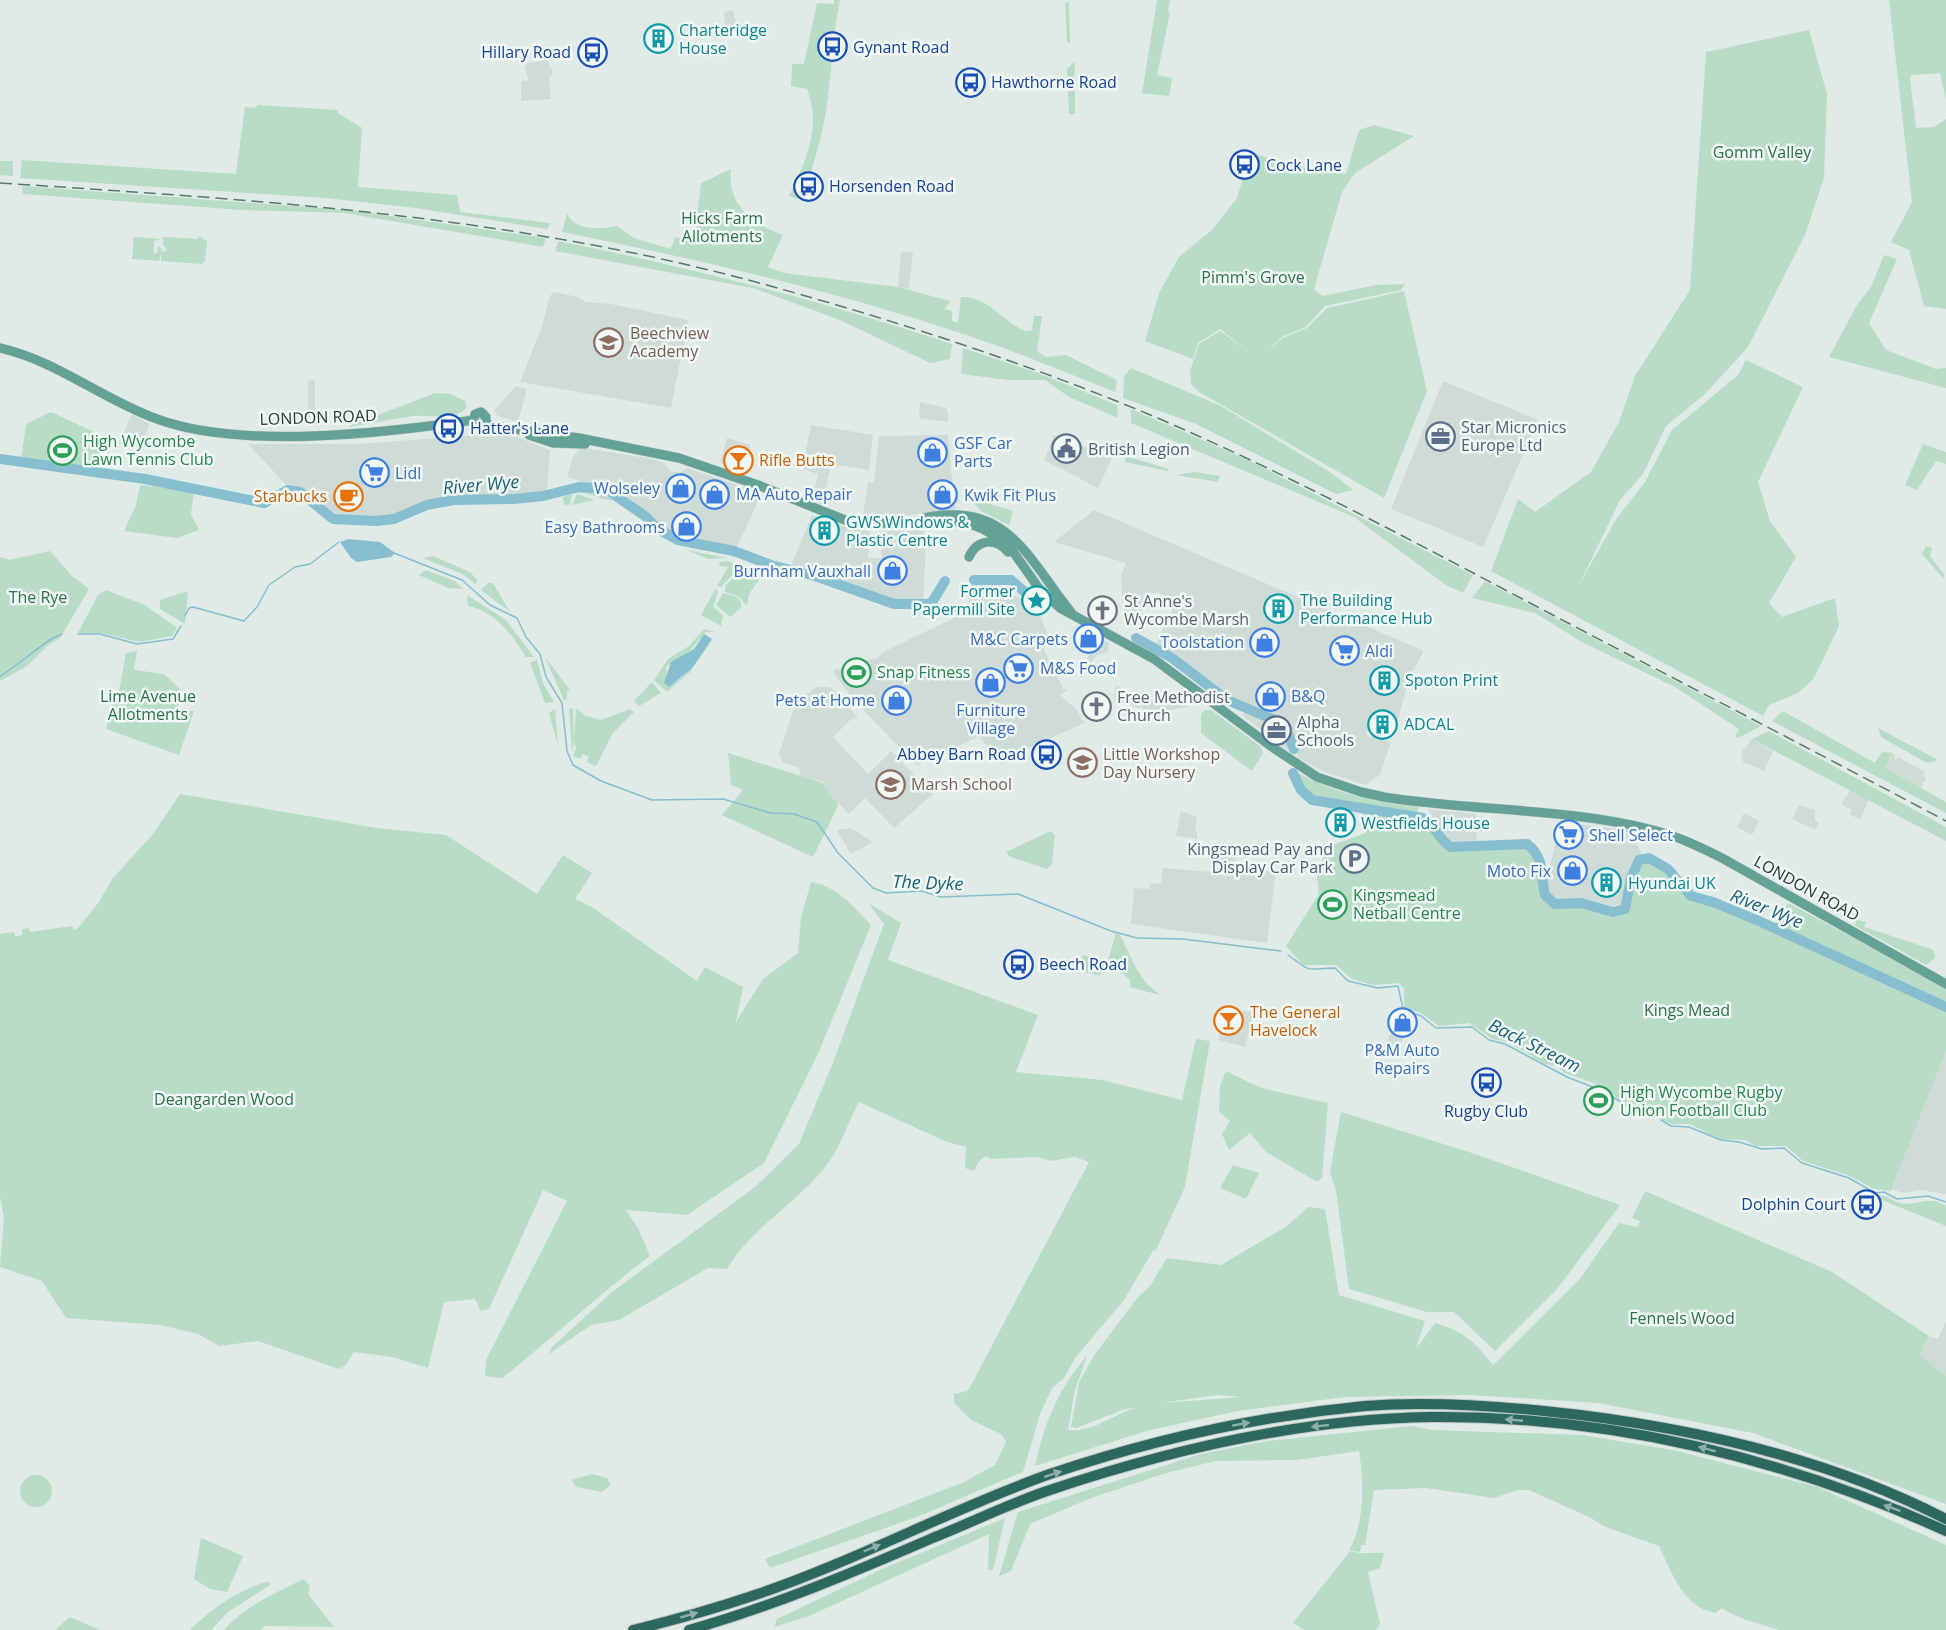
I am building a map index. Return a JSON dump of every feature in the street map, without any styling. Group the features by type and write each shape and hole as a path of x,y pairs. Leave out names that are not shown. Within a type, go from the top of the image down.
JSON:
{"highway":[{"path":"633,1630 760,1594 1050,1474 1151,1445 1234,1426 1368,1406 1445,1404 1509,1407 1666,1426 1751,1447 1816,1467 1888,1493 1946,1519"},
{"path":"689,1630 807,1592 1044,1492 1145,1461 1246,1437 1392,1419 1449,1417 1512,1419 1664,1438 1833,1486 1905,1513 1946,1532"}],"main road":[{"name":"LONDON ROAD","path":"0,348 53,365 109,397 157,419 212,431 301,436 474,420 478,424 485,422 492,426 506,427"},
{"path":"506,427 579,438 613,447 679,458 758,485 845,520 906,523 965,522 1007,543 1034,581"},
{"path":"506,427 553,443 613,447"},
{"path":"530,430 565,439"},
{"path":"906,523 944,513 986,521 1013,536 1073,614"},
{"path":"969,557 974,546 982,542 992,542 1005,548 1060,608 1073,614"},
{"path":"1029,558 1033,570 1060,608"},
{"name":"LONDON ROAD","path":"1073,614 1155,659 1272,747 1317,777 1361,792 1409,801 1529,812 1648,828 1684,839 1946,984"}],"shaded area":[{"path":"733,10 737,25 734,31 726,31 724,12"},
{"path":"548,60 552,68 552,75 549,76 551,99 521,101 521,81 528,80 525,66 527,63"},
{"path":"913,252 909,289 898,287 901,253"},
{"name":"Beechview Academy","path":"554,292 578,297 586,302 611,304 688,320 671,408 520,382 542,326 550,296"},
{"path":"315,380 315,417 308,417 308,381"},
{"path":"1443,381 1538,420 1483,547 1391,509"},
{"path":"516,386 527,389 518,422 498,416 494,411"},
{"path":"920,402 945,408 948,411 948,422 919,418"},
{"path":"132,414 149,424 140,452 119,443"},
{"path":"811,425 873,435 869,470 831,464 823,505 812,500 818,474 802,469"},
{"path":"494,434 517,437 550,450 547,494 450,499 431,503 397,516 375,520 332,514 302,489 289,488 248,444 358,444"},
{"path":"948,435 952,479 959,502 955,503 956,509 902,516 863,516 868,482 874,482 879,436"},
{"path":"1054,435 1112,458 1098,488 1044,460"},
{"path":"727,438 750,445 746,472 720,463"},
{"path":"585,448 652,459 665,463 670,471 680,473 687,468 762,493 734,553 687,543 604,488 567,477 573,457 579,449"},
{"path":"1094,510 1422,650 1423,653 1410,676 1398,719 1375,711 1366,734 1370,738 1371,736 1391,742 1380,775 1365,785 1322,771 1298,758 1287,723 1243,705 1210,684 1208,688 1202,684 1204,679 1164,649 1161,653 1153,650 1176,602 1159,593 1149,593 1136,622 1123,612 1121,576 1126,563 1054,542"},
{"path":"812,515 831,521 831,524 870,531 868,558 882,558 879,532 923,526 926,546 923,603 883,598 820,578 788,573"},
{"path":"970,583 996,586 1037,607 1049,638 1041,643 1063,688 1067,690 1060,695 1075,708 1085,723 1021,751 1021,754 1001,764 979,736 938,756 924,760 918,766 859,706 834,674 834,670 877,658 883,652 971,610 968,595"},
{"path":"1085,630 1109,643 1108,652 1097,655 1091,663 1087,659 1091,651 1078,645"},
{"path":"1116,685 1137,697 1141,709 1114,698"},
{"path":"816,687 829,687 835,691 858,718 850,720 833,737 868,774 891,751 933,794 894,828 865,798 849,814 839,803 836,806 823,781 801,777 799,768 783,762 779,754 793,711 799,700"},
{"path":"1178,694 1188,707 1144,714 1141,703"},
{"path":"1247,711 1281,724 1293,754 1242,715"},
{"path":"1752,739 1773,751 1764,771 1743,762 1741,753"},
{"path":"1892,753 1895,755 1895,761 1898,757 1925,772 1923,776 1926,778 1921,788 1885,768"},
{"path":"1850,791 1869,800 1860,819 1850,815 1852,810 1841,804"},
{"path":"1799,805 1815,810 1815,821 1819,823 1815,830 1792,819"},
{"path":"1428,809 1476,814 1477,842 1461,844 1449,842 1440,833"},
{"path":"1181,811 1197,817 1195,831 1197,839 1176,836"},
{"path":"1744,813 1759,821 1752,835 1737,827"},
{"path":"1561,822 1628,830 1642,853 1630,870 1622,904 1612,906 1583,899 1557,900 1551,897 1548,891 1548,872"},
{"path":"851,828 873,842 851,854 837,830"},
{"path":"1218,842 1238,854 1233,865 1249,872 1276,870 1267,943 1131,924 1134,888 1149,889 1150,883 1161,884 1163,868 1212,872 1213,849"},
{"path":"1231,1010 1254,1012 1245,1047 1219,1040 1223,1013"},
{"path":"1401,1011 1412,1016 1399,1049 1386,1043"},
{"path":"1946,1051 1946,1194 1921,1190 1903,1193 1892,1189"},
{"path":"1946,1322 1946,1382 1917,1362 1930,1337 1938,1339"}],"green space":[{"path":"834,0 840,0 826,111 816,156 801,200 789,196 810,144 813,117 807,89 791,86 792,64 804,64 817,3 834,4"},
{"path":"1157,0 1170,0 1168,12 1170,13 1157,75 1172,78 1169,96 1142,93"},
{"path":"1889,0 1946,0 1946,100 1940,73 1911,75 1910,79 1916,128 1934,127 1946,119 1946,309 1924,306 1909,250 1891,242 1912,202"},
{"path":"1069,2 1070,43 1067,43 1065,3"},
{"name":"Gomm Valley","path":"1809,30 1827,94 1824,178 1805,235 1748,347 1705,394 1666,426 1643,474 1620,500 1579,585 1617,518 1645,482 1672,430 1738,375 1746,360 1803,387 1758,482 1770,521 1796,557 1769,603 1782,617 1835,598 1839,626 1814,678 1798,693 1769,705 1763,716 1491,571 1518,499 1535,512 1591,472 1619,422 1635,376 1690,290 1706,52"},
{"path":"1075,61 1074,82 1071,83 1075,84 1074,90 1068,90 1067,69"},
{"path":"1068,91 1075,91 1075,114 1069,114"},
{"path":"258,105 338,110 338,113 362,128 358,187 457,195 460,212 550,223 547,229 416,208 325,198 20,178 22,160 236,174 245,107 255,108"},
{"name":"Pimm's Grove","path":"1374,125 1414,136 1355,173 1342,192 1314,289 1322,296 1376,285 1405,284 1401,290 1325,306 1306,327 1282,337 1264,353 1283,338 1307,328 1327,308 1404,291 1427,391 1384,498 1199,392 1191,384 1190,371 1199,344 1220,331 1253,355 1220,329 1198,343 1193,359 1145,341 1159,293 1179,257 1213,229 1237,198 1251,152 1282,163 1346,174 1359,130"},
{"path":"0,161 13,161 13,176 0,175"},
{"name":"Hicks Farm Allotments","path":"731,169 733,193 744,211 761,225 783,235 768,267 784,273 898,287 950,301 945,309 952,311 952,321 958,323 961,297 979,300 1025,331 1032,330 1034,316 1042,316 1037,351 1046,357 1066,355 1117,380 1115,392 993,344 873,306 718,266 562,232 567,214 576,224 589,228 617,226 634,238 671,249 675,237 694,242 701,183"},
{"path":"22,186 349,210 546,238 543,247 345,213 242,210 23,194"},
{"path":"199,236 207,241 205,261 202,264 161,261 161,253 167,250 163,244 163,237 198,239"},
{"path":"134,237 161,239 154,241 154,253 157,253 158,246 162,249 159,261 132,259"},
{"path":"558,241 708,274 904,328 952,344 950,359 930,363 840,320 753,288 555,251"},
{"path":"1884,255 1897,259 1869,323 1886,350 1936,369 1946,368 1946,388 1829,357 1857,305 1871,287"},
{"path":"963,348 1041,374 1117,405 1118,418 1069,397 1045,380 1008,380 961,374"},
{"path":"1131,368 1221,406 1330,472 1353,490 1336,494 1196,424 1123,398 1124,376"},
{"path":"435,393 451,394 465,401 467,407 462,412 449,416 413,416 347,427"},
{"path":"1131,409 1246,459 1473,575 1463,593 1446,585 1354,517 1131,423"},
{"name":"High Wycombe Lawn Tennis Club","path":"51,412 98,434 103,439 99,469 21,460 26,424"},
{"path":"1923,444 1946,452 1946,464 1936,461 1917,490 1905,485"},
{"path":"1126,456 1168,469 1168,471 1125,462"},
{"path":"1195,472 1220,476 1218,482 1176,475"},
{"path":"140,485 194,491 191,514 199,530 177,538 124,531 136,505"},
{"path":"585,488 614,500 577,493 572,494 570,504 564,505 563,497"},
{"path":"577,494 595,500 572,505"},
{"path":"971,500 1013,511 1009,525 981,511"},
{"path":"1926,546 1932,548 1930,556 1945,576 1943,578 1922,554"},
{"path":"687,550 727,558 708,559"},
{"name":"The Rye","path":"50,551 72,576 89,589 60,638 47,646 27,666 0,681 0,557 9,560"},
{"path":"433,556 470,572 477,580 476,584 462,574 423,558"},
{"path":"728,561 736,564 737,570 721,587 717,586 728,567 720,566 719,562"},
{"path":"426,570 455,581 463,589 448,588 419,575"},
{"path":"741,570 759,580 749,594 747,606 738,596 725,592 725,586"},
{"path":"1485,581 1761,726 1738,738 1735,736 1739,729 1675,687 1582,642 1535,613 1472,598"},
{"path":"488,583 493,583 510,612 481,590"},
{"path":"716,588 718,593 713,606 723,616 721,626 701,615"},
{"path":"106,590 145,605 177,628 172,636 139,642 101,633 78,633 98,595"},
{"path":"188,591 185,624 160,609 160,600"},
{"path":"723,593 737,597 741,602 741,608 730,617 716,605"},
{"path":"467,595 506,620 534,657 526,657 516,641 495,619 468,606"},
{"path":"704,629 714,632 706,632 689,652 666,667 668,686 681,678 715,636 690,672 667,692 654,680 668,659 689,646"},
{"name":"Lime Avenue Allotments","path":"137,651 134,670 164,674 181,690 178,709 194,711 179,755 106,729 112,701 117,703 126,653"},
{"path":"545,657 570,690 567,692 567,699 564,700"},
{"path":"537,660 543,683 554,702 545,703 530,663"},
{"path":"652,682 661,693 639,706 634,701"},
{"path":"569,708 573,709 574,740 576,708 586,716 601,720 630,709 634,712 613,733 596,766 587,762 589,757 583,754 580,759 573,756 576,749 574,741 572,753"},
{"path":"555,709 558,746 549,713"},
{"path":"1205,710 1211,710 1261,747 1263,753 1252,771 1201,733 1201,714"},
{"path":"1783,711 1875,763 1882,752 1892,753 1885,768 1946,802 1946,813 1772,721"},
{"path":"1878,728 1938,760 1927,763 1881,737"},
{"path":"1769,731 1946,827 1946,841 1752,739"},
{"path":"728,753 823,783 838,806 813,857 722,815 743,790 731,785"},
{"path":"1294,771 1340,791 1384,802 1418,807 1418,815 1309,797 1294,780"},
{"name":"Deangarden Wood","path":"180,794 377,828 446,835 537,894 563,855 592,873 575,899 592,907 697,981 705,967 743,987 736,1022 763,979 798,953 801,918 811,882 837,893 871,925 818,1054 764,1163 687,1215 626,1210 639,1230 650,1256 502,1378 485,1376 486,1360 567,1201 543,1190 489,1309 481,1311 475,1299 444,1302 428,1368 392,1357 354,1352 345,1366 339,1369 258,1341 219,1346 198,1334 160,1325 66,1318 42,1281 0,1267 4,1218 0,1196 0,934 14,932 15,937 22,935 22,929 29,928 30,932 72,926 74,930 78,928 99,902 113,878 153,834"},
{"name":"Kings Mead","path":"1361,812 1425,821 1445,847 1454,850 1474,850 1508,845 1528,847 1538,862 1542,892 1550,903 1589,906 1618,914 1629,905 1634,878 1640,862 1646,858 1655,861 1692,899 1718,906 1946,1009 1946,1051 1891,1191 1874,1189 1850,1176 1803,1161 1786,1146 1755,1146 1746,1140 1719,1139 1690,1124 1672,1124 1620,1100 1602,1086 1565,1073 1559,1067 1543,1063 1508,1042 1492,1039 1469,1023 1439,1026 1421,1013 1404,1008 1404,989 1399,983 1374,985 1352,979 1336,965 1303,965 1286,946 1319,894 1315,863 1322,862 1324,848 1366,833 1368,820 1363,819"},
{"path":"1051,831 1055,835 1052,864 1047,869 1010,857 1006,852"},
{"path":"868,903 901,923 888,960 1038,1015 1016,1072 1102,1080 1182,1100 1196,1039 1210,1041 1185,1187 1155,1252 1154,1249 1124,1300 1075,1358 1064,1378 1052,1388 1040,1414 1023,1472 917,1517 770,1568 765,1559 964,1482 995,1465 1006,1442 1001,1434 971,1420 954,1403 954,1394 968,1391 1089,1162 1075,1157 1051,1161 1037,1157 991,1159 986,1156 979,1161 974,1171 965,1168 966,1147 947,1142 859,1102 831,1159 806,1188 763,1226 737,1254 727,1269 708,1268 619,1320 591,1325 549,1354 552,1347 612,1292 755,1187 799,1144 832,1065 884,924"},
{"path":"1788,903 1946,987 1946,1002 1775,924"},
{"path":"1854,919 1866,922 1864,927 1931,949 1934,951 1935,958 1926,965 1854,925 1856,923"},
{"path":"1116,933 1120,935 1146,983 1160,995 1130,987 1130,980 1108,961"},
{"path":"1083,955 1104,961 1100,976 1079,970"},
{"path":"1226,1071 1261,1088 1328,1103 1322,1178 1317,1182 1266,1152 1250,1133 1229,1150 1222,1134 1230,1121 1219,1112 1220,1086"},
{"path":"1341,1112 1472,1153 1620,1205 1557,1289 1495,1351 1454,1312 1427,1312 1349,1289 1336,1190 1330,1172"},
{"path":"1233,1165 1259,1173 1246,1199 1220,1188"},
{"name":"Fennels Wood","path":"1645,1191 1832,1272 1929,1336 1920,1356 1946,1376 1946,1504 1753,1433 1598,1403 1472,1395 1345,1397 1238,1411 1150,1430 1035,1466 1048,1421 1060,1394 1087,1356 1075,1390 1068,1430 1086,1429 1136,1408 1125,1409 1076,1428 1071,1427 1079,1382 1095,1354 1138,1297 1150,1286 1167,1258 1221,1265 1287,1226 1308,1207 1325,1209 1339,1295 1425,1321 1416,1349 1435,1323 1468,1338 1493,1365 1579,1280 1619,1223 1637,1227 1640,1221 1632,1218","holes":["1217,1395 1241,1397 1161,1403"]},
{"path":"1878,1195 1906,1204 1933,1201 1946,1206 1946,1226 1877,1198"},
{"path":"1412,1426 1432,1430 1582,1435 1673,1450 1817,1487 1946,1545 1946,1630 1778,1630 1743,1619 1722,1608 1715,1613 1704,1610 1695,1604 1680,1587 1659,1546 1603,1526 1591,1518 1529,1490 1518,1490 1494,1498 1426,1488 1374,1490 1365,1545 1361,1545 1360,1552 1349,1550 1361,1515 1362,1476 1359,1451 1297,1460 1216,1461 1166,1473 1091,1498 1030,1524 1011,1571 999,1576 1018,1512 1201,1454 1267,1441"},
{"path":"592,1474 607,1478 611,1485 602,1492 576,1487 572,1480"},
{"path":"36,1475 47,1480 52,1491 47,1502 36,1507 25,1502 20,1491 25,1480"},
{"path":"1005,1518 993,1570 988,1570 989,1534 809,1616 774,1627 777,1619 880,1570"},
{"path":"201,1538 243,1556 227,1592 210,1589 194,1579"},
{"path":"1350,1551 1384,1553 1380,1568 1368,1572 1380,1624 1376,1630 1305,1630 1293,1623"},
{"path":"304,1579 310,1586 308,1594 334,1627 264,1626 261,1630 224,1630 251,1607"},
{"path":"269,1581 270,1585 228,1612 211,1630 190,1630 226,1600"},
{"path":"70,1617 98,1629 99,1630 55,1630"}],"water":[{"path":"348,539 380,542 395,553 391,557 357,562 351,558 340,542"},
{"path":"704,634 712,639 692,668 669,687 664,683 671,662 694,649"}],"waterway":[{"name":"River Wye","path":"0,459 145,479 264,503 288,490 300,492 333,519 376,521 394,519 427,505 453,500 514,499 543,496 579,487 597,488 610,492 645,516 658,529 678,540 734,551 894,604 931,604 945,581"},
{"path":"185,616 189,608 193,607 244,621 257,607 269,585 295,567 310,564 339,542"},
{"name":"The Dyke","path":"394,553 462,580 490,605 517,618 526,637 540,654 546,677 562,703 567,751 573,765 601,781 652,800 723,799 771,813 794,814 817,822 838,853 873,888 886,893 921,891 941,897 1018,894 1111,931 1137,938 1183,939 1281,951"},
{"name":"River Wye","path":"974,580 1011,580 1033,599"},
{"path":"78,634 100,634 137,644 173,639 181,626"},
{"path":"0,676 48,641 62,634"},
{"name":"River Wye","path":"1136,638 1172,658 1227,700 1284,724 1294,749"},
{"name":"River Wye","path":"1293,773 1301,790 1312,800 1423,818 1451,847 1527,844 1540,861 1545,895 1555,904 1581,903 1613,912 1625,909 1631,878 1639,860 1649,858 1668,869 1691,896 1713,902 1759,921 1946,1007"},
{"name":"Back Stream","path":"1288,955 1309,969 1335,968 1348,981 1378,988 1398,986 1403,1009 1421,1016 1436,1028 1472,1027 1489,1040 1505,1044 1567,1077 1603,1091 1629,1107 1655,1117"},
{"name":"Back Stream","path":"1661,1120 1671,1126 1689,1127 1721,1140 1739,1142 1762,1149 1784,1148 1802,1163 1849,1178 1875,1193 1884,1192 1897,1199 1928,1196 1946,1202"}],"railway":[{"path":"0,183 289,204 479,226 668,261 763,284 958,343 1101,395 1255,462 1412,541 1946,821"}],"place":[{"name":"Charteridge House","path":"658,39"},
{"name":"Gynant Road","path":"832,47"},
{"name":"Hillary Road","path":"592,52"},
{"name":"Hawthorne Road","path":"970,82"},
{"name":"Cock Lane","path":"1245,165"},
{"name":"Horsenden Road","path":"808,186"},
{"name":"Beechview Academy","path":"609,342"},
{"name":"Hatter's Lane","path":"449,428"},
{"name":"Star Micronics Europe Ltd","path":"1440,436"},
{"name":"British Legion","path":"1067,449"},
{"name":"High Wycombe Lawn Tennis Club","path":"62,450"},
{"name":"GSF Car Parts","path":"933,452"},
{"name":"Rifle Butts","path":"738,460"},
{"name":"Lidl","path":"374,473"},
{"name":"Wolseley","path":"681,488"},
{"name":"MA Auto Repair","path":"715,494"},
{"name":"Kwik Fit Plus","path":"943,495"},
{"name":"Starbucks","path":"348,496"},
{"name":"Easy Bathrooms","path":"686,527"},
{"name":"GWS Windows & Plastic Centre","path":"825,531"},
{"name":"Burnham Vauxhall","path":"892,571"},
{"name":"Former Papermill Site","path":"1036,600"},
{"name":"The Building Performance Hub","path":"1279,609"},
{"name":"St Anne's Wycombe Marsh","path":"1103,610"},
{"name":"M&C Carpets","path":"1089,639"},
{"name":"Toolstation","path":"1265,642"},
{"name":"Aldi","path":"1344,651"},
{"name":"M&S Food","path":"1019,668"},
{"name":"Snap Fitness","path":"856,672"},
{"name":"Spoton Print","path":"1384,680"},
{"name":"Furniture Village","path":"991,682"},
{"name":"B&Q","path":"1270,696"},
{"name":"Pets at Home","path":"896,700"},
{"name":"Free Methodist Church","path":"1096,706"},
{"name":"ADCAL","path":"1383,724"},
{"name":"Alpha Schools","path":"1276,731"},
{"name":"Abbey Barn Road","path":"1047,754"},
{"name":"Little Workshop Day Nursery","path":"1082,763"},
{"name":"Marsh School","path":"890,784"},
{"name":"Westfields House","path":"1340,823"},
{"name":"Shell Select","path":"1568,835"},
{"name":"Kingsmead Pay and Display Car Park","path":"1354,858"},
{"name":"Moto Fix","path":"1572,871"},
{"name":"Hyundai UK","path":"1607,883"},
{"name":"Kingsmead Netball Centre","path":"1332,904"},
{"name":"Beech Road","path":"1018,964"},
{"name":"The General Havelock","path":"1229,1021"},
{"name":"P&M Auto Repairs","path":"1402,1022"},
{"name":"Rugby Club","path":"1486,1083"},
{"name":"High Wycombe Rugby Union Football Club","path":"1599,1101"},
{"name":"Dolphin Court","path":"1867,1204"}]}
